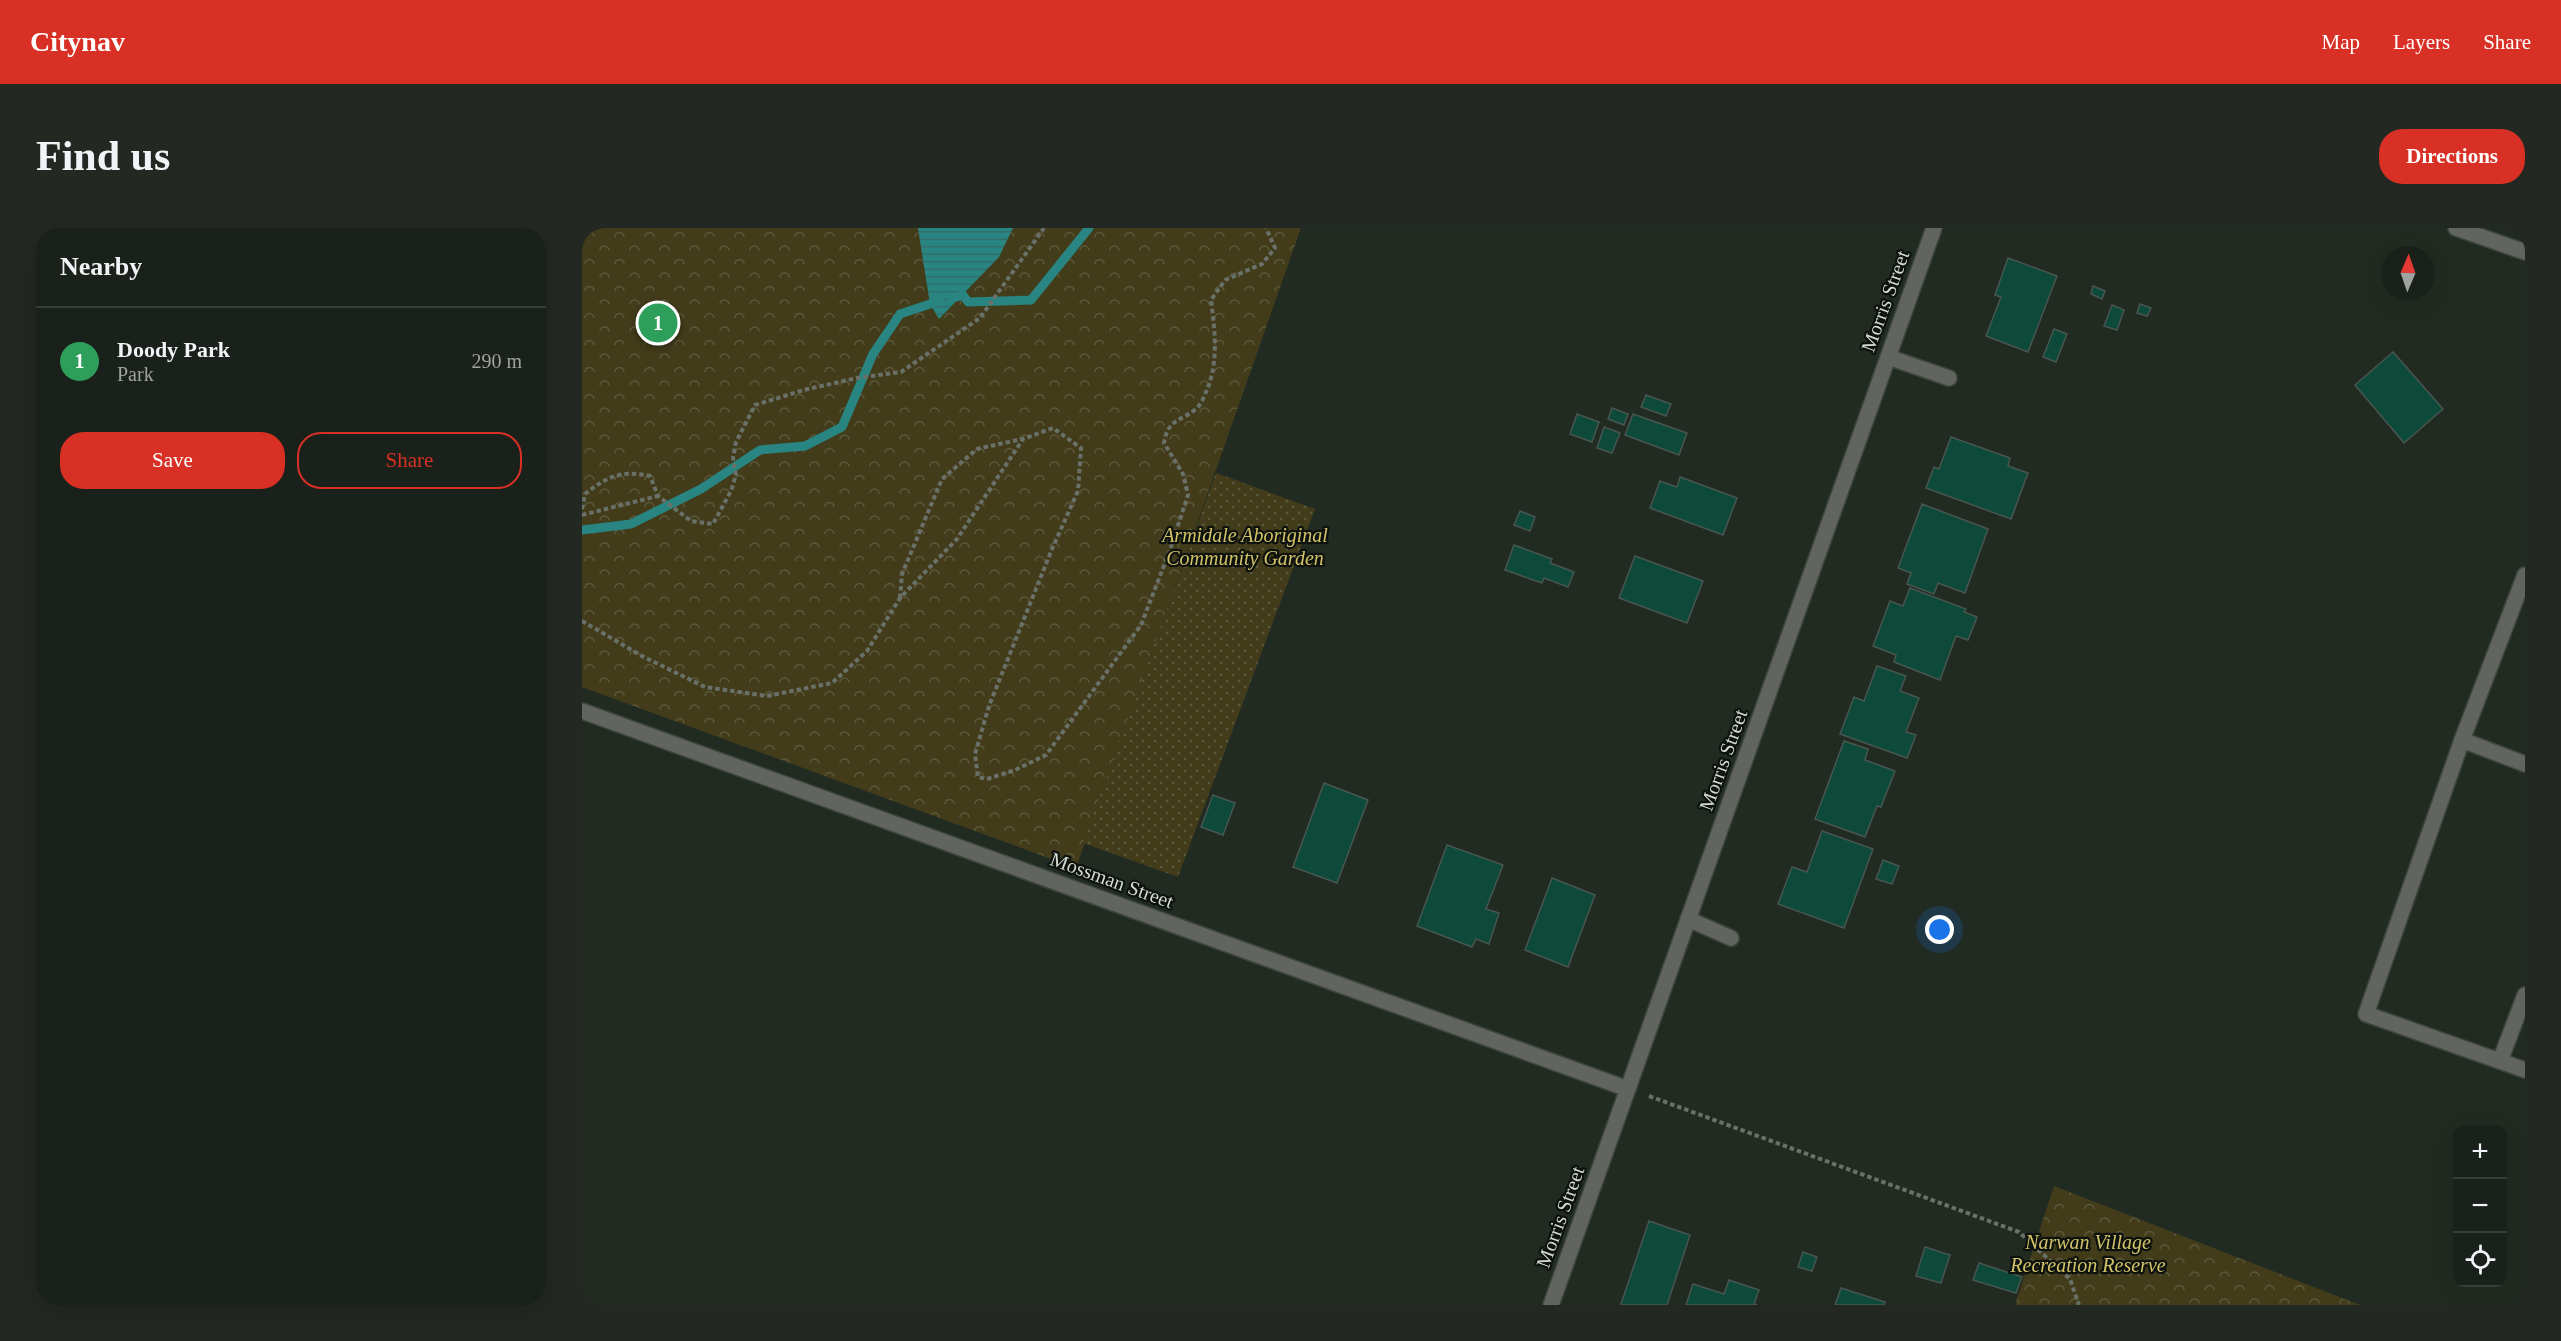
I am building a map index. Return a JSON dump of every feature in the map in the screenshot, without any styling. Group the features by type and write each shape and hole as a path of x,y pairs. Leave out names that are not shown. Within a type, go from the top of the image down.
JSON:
{"street":[{"name":"Morris Street","path":"1551,1305 1934,228"},
{"path":"2456,228 2525,252"},
{"path":"1888,357 1949,378"},
{"path":"2525,575 2462,740 2366,1014 2525,1070"},
{"name":"Mossman Street","path":"582,711 1628,1089"},
{"path":"2462,740 2525,764"},
{"path":"1688,920 1731,938"},
{"path":"2500,1061 2525,995"}],"path":[{"path":"582,509 585,494 599,482 628,472 650,476 658,496 691,521 713,524 731,491 736,475 733,458 736,442 755,405 804,390 857,378 900,372 980,318 1044,228"},
{"path":"900,598 902,574 942,479 977,449 1023,439 1053,428 1081,448 1078,491 1052,549 989,706 975,754 978,777 987,779 1015,770 1046,755 1141,625 1188,495 1183,474 1164,443 1166,430 1178,419 1199,407 1213,376 1216,338 1211,300 1225,280 1262,264 1275,248 1266,228"},
{"path":"582,621 642,656 705,687 767,696 832,683 867,651 900,598 957,539 1023,439"},
{"path":"582,514 658,496"},
{"path":"1628,1089 2019,1232 2070,1279 2079,1305"}],"green space":[{"path":"582,228 1301,228 1076,868 582,687"},
{"name":"Armidale Aboriginal Community Garden","path":"1216,473 1315,509 1178,877 1083,843"},
{"name":"Narwan Village Recreation Reserve","path":"2054,1186 2360,1305 2015,1305"}],"water":[{"path":"918,228 1013,228 999,257 939,319 930,304"}],"building":[{"path":"2008,258 2057,276 2028,352 1986,336 2001,297 1995,295"},
{"path":"2093,286 2105,291 2102,299 2091,294"},
{"path":"2140,304 2151,308 2147,316 2137,313"},
{"path":"2112,305 2124,310 2117,330 2104,326"},
{"path":"2054,329 2067,334 2056,362 2043,357"},
{"path":"2393,352 2443,409 2404,443 2355,385"},
{"path":"1646,395 1671,404 1666,416 1641,407"},
{"path":"1612,408 1628,414 1624,425 1608,419"},
{"path":"1577,414 1599,422 1592,442 1570,434"},
{"path":"1633,414 1687,433 1679,455 1625,435"},
{"path":"1604,427 1620,433 1612,453 1597,448"},
{"path":"1951,437 2010,458 2008,466 2028,473 2011,519 1926,488 1934,467 1939,469"},
{"path":"1680,477 1737,498 1723,535 1650,508 1660,481 1677,487"},
{"path":"1922,504 1988,529 1965,593 1938,583 1934,594 1907,584 1911,573 1898,568"},
{"path":"1520,511 1535,517 1530,531 1514,525"},
{"path":"1514,545 1552,559 1550,563 1574,572 1568,587 1544,578 1542,583 1505,570"},
{"path":"1635,556 1703,581 1687,623 1619,598"},
{"path":"1910,588 1966,609 1964,612 1977,617 1968,640 1956,636 1940,680 1894,662 1896,655 1873,646 1890,601 1903,606"},
{"path":"1877,666 1906,676 1900,691 1919,698 1906,732 1916,735 1907,758 1840,734 1854,697 1864,701"},
{"path":"1844,741 1868,749 1865,760 1895,771 1881,807 1877,806 1865,837 1815,819"},
{"path":"1324,783 1368,800 1337,883 1293,867"},
{"path":"1213,795 1235,803 1223,835 1201,827"},
{"path":"1822,831 1873,849 1844,928 1778,904 1792,867 1807,872"},
{"path":"1447,845 1503,865 1486,909 1499,913 1489,944 1476,939 1472,947 1417,926"},
{"path":"1883,860 1899,866 1892,884 1876,879"},
{"path":"1552,878 1595,895 1568,967 1525,950"},
{"path":"1649,1221 1690,1235 1667,1305 1623,1305 1621,1304"},
{"path":"1925,1247 1950,1255 1941,1283 1916,1276"},
{"path":"1803,1252 1817,1257 1812,1271 1798,1267"},
{"path":"1979,1263 2022,1277 2016,1293 1973,1280"},
{"path":"1729,1280 1759,1290 1754,1304 1757,1305 1686,1305 1693,1284 1724,1294"},
{"path":"1841,1288 1885,1302 1884,1305 1835,1305"}],"waterway":[{"path":"953,298 963,295 968,302 1031,300 1089,228"},
{"path":"582,530 631,524 701,489 760,450 805,446 842,427 873,354 900,314 939,301"}],"place":[{"name":"Doody Park","path":"658,323"}]}
